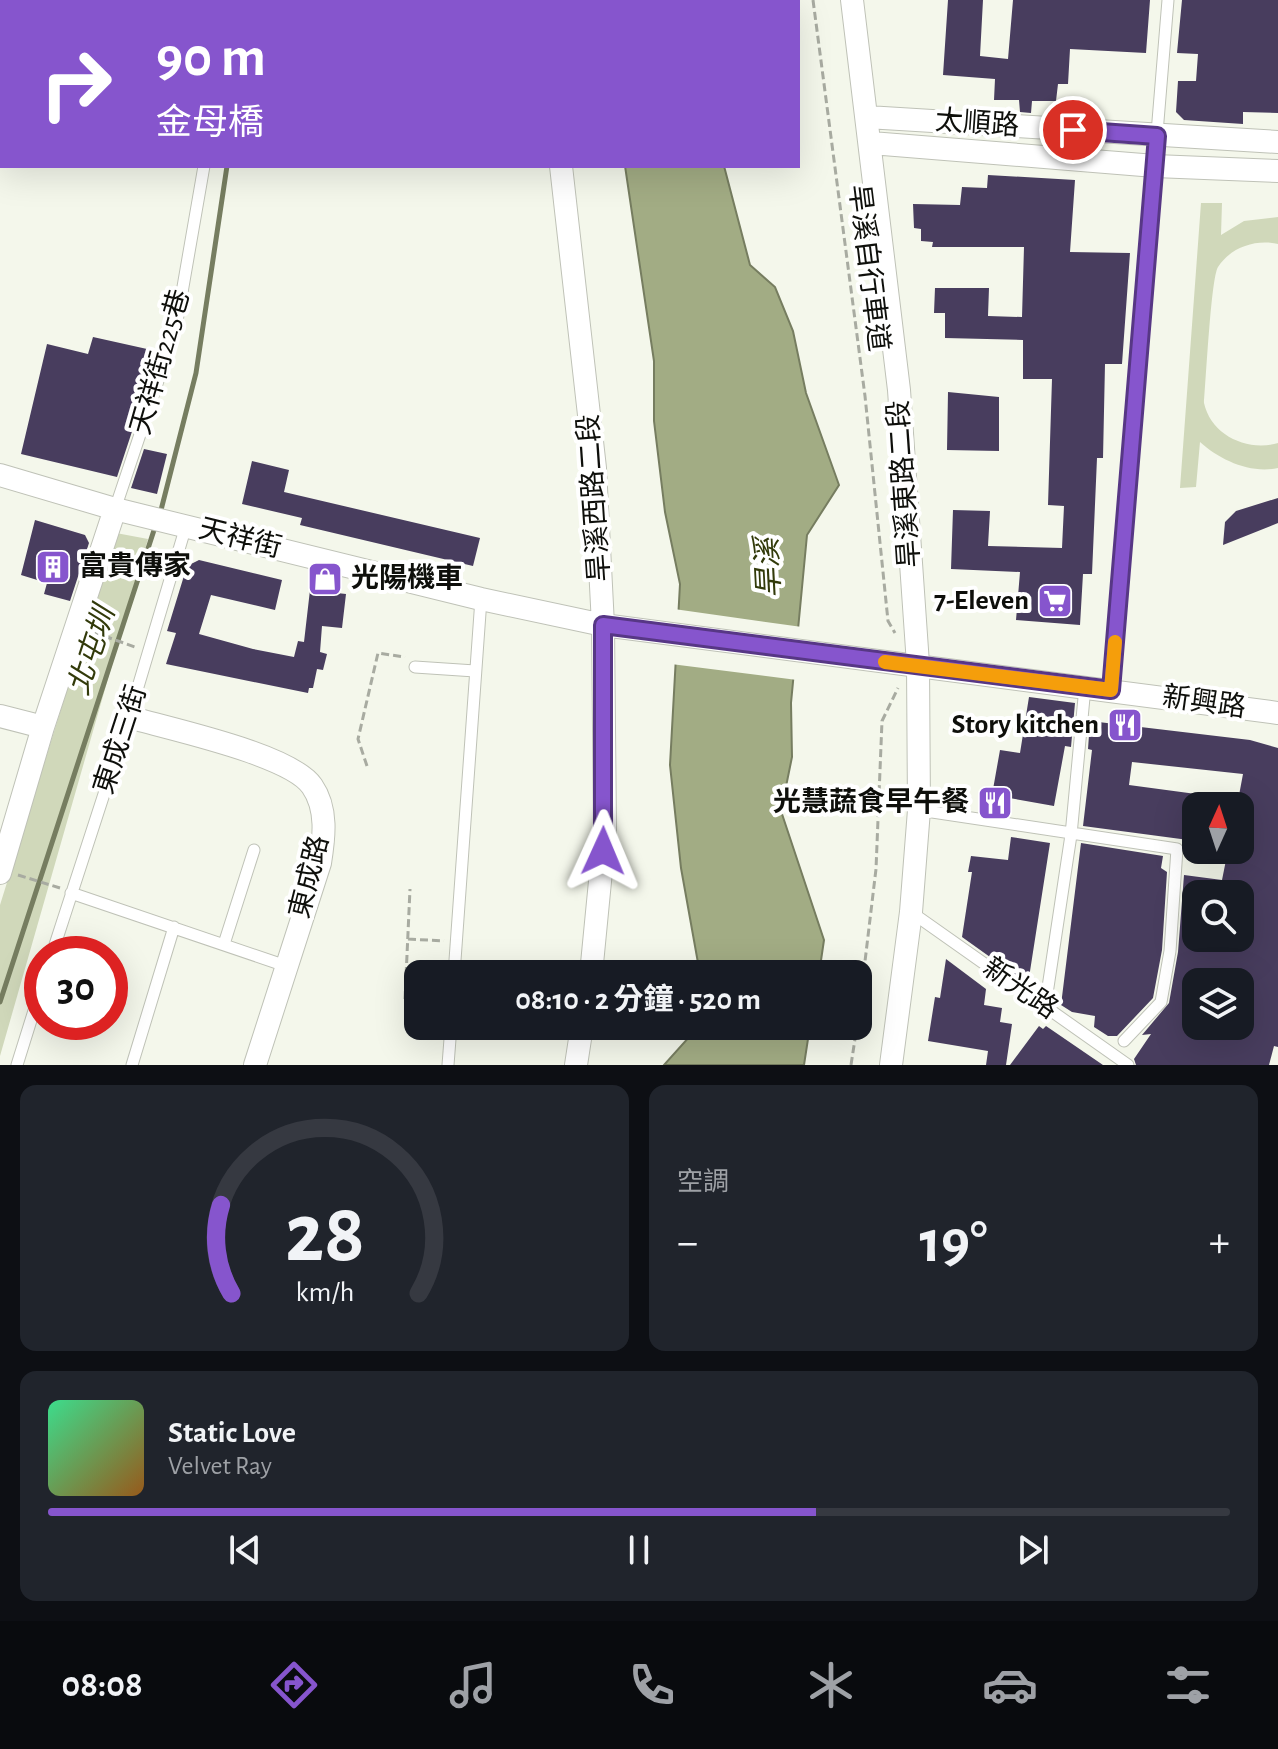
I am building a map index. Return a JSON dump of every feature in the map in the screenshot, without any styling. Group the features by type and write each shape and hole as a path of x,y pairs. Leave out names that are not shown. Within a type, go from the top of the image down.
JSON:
{"street":[{"name":"旱溪東路二段","path":"852,0 899,390 918,664 919,810 911,912 891,1065"},
{"name":"太順路","path":"867,117 1278,142"},
{"name":"太順路","path":"871,143 1155,166 1278,171"},
{"name":"旱溪西路二段","path":"561,168 595,468 603,625 605,830 592,960"},
{"name":"天祥街","path":"0,475 115,509 481,599 603,625 892,662"},
{"path":"6,872 43,727 115,509"},
{"name":"新興路","path":"892,662 1278,713"},
{"path":"0,716 43,727"},
{"name":"東成路","path":"129,717 275,760 312,786 321,810 325,834 320,863 255,1065"},
{"path":"576,1065 580,1040"}],"lane":[{"path":"1111,690 1168,0"},
{"name":"天祥街225巷","path":"115,509 176,327 204,168"},
{"name":"東成三街","path":"58,936 129,717 186,526"},
{"path":"455,960 481,599"},
{"path":"415,667 475,671"},
{"path":"1045,1007 1071,835 1085,687"},
{"path":"919,810 1177,849 1170,951 1161,1002 1124,1041"},
{"path":"224,944 254,850"},
{"path":"71,893 286,966"},
{"name":"新光路","path":"911,912 1128,1065"},
{"path":"132,1065 174,927"},
{"path":"17,1065 25,1040"},
{"path":"448,1065 450,1040"}],"path":[{"name":"旱溪自行車道","path":"813,0 865,396 888,621 896,636"},
{"path":"97,633 120,641"},
{"path":"367,766 358,739 378,653 405,657 415,667"},
{"path":"865,960 876,869 882,721 898,687"},
{"path":"6,872 45,881"},
{"path":"407,960 410,889"},
{"path":"408,939 457,942"},
{"path":"851,1065 855,1040"}],"shaded area":[{"path":"1201,203 1222,203 1221,235 1244,221 1278,217 1278,244 1245,246 1230,254 1218,267 1211,309 1204,403 1214,424 1232,438 1254,445 1278,443 1278,468 1257,469 1236,464 1200,442 1196,487 1180,488"},
{"path":"116,533 148,539 34,936 24,936 24,972 0,1056 0,905"}],"water":[{"name":"旱溪","path":"625,168 725,168 750,265 775,287 793,331 806,393 839,485 807,535 791,703 792,757 781,811 824,940 821,960 697,960 681,868 670,765 680,584 665,512 654,421 654,361"},
{"path":"686,1040 808,1040 804,1065 664,1065"}],"pier":[{"path":"674,609 802,627 797,680 671,664"}],"building":[{"path":"948,0 983,0 980,56 1008,59 1013,0 1150,0 1146,53 1070,49 1068,84 1058,84 1056,101 1032,101 1031,113 1020,112 1019,100 994,100 995,79 943,75"},
{"path":"1182,0 1278,0 1278,113 1243,112 1243,124 1184,120 1176,112 1178,81 1196,81 1198,54 1177,53"},
{"path":"988,175 1075,180 1070,252 1130,253 1122,364 1105,364 1103,458 1097,458 1092,574 1083,574 1080,625 1016,620 1020,572 951,569 953,510 990,511 988,546 1062,548 1064,506 1048,505 1052,379 1023,379 1023,340 945,338 945,313 934,313 935,288 989,288 988,316 1022,317 1024,247 932,247 933,242 921,241 921,229 914,228 913,204 960,205 962,187 987,188"},
{"path":"93,337 156,351 117,477 21,454 47,344 88,354"},
{"path":"948,392 999,397 999,451 947,450"},
{"path":"144,449 167,454 157,494 131,488"},
{"path":"252,461 289,470 284,492 480,538 473,566 300,525 302,518 242,504"},
{"path":"1278,498 1278,523 1223,545 1225,522 1236,511"},
{"name":"富貴傳家","path":"35,520 85,535 89,543 70,601 44,594 47,583 21,575"},
{"path":"199,560 282,580 275,610 211,595 199,634 253,649 294,657 298,641 304,642 310,590 346,594 342,628 322,626 320,652 327,654 323,670 317,669 313,688 309,688 308,693 166,664 176,633 167,631 187,566"},
{"path":"1029,697 1075,703 1071,747 1065,746 1054,806 992,795 1000,750 1020,753"},
{"path":"1090,721 1250,740 1278,748 1278,1047 1274,1046 1269,1065 1136,1065 1134,1059 1151,1034 1142,1035 1169,1003 1178,952 1182,901 1182,952 1254,952 1254,880 1222,880 1225,864 1254,864 1254,792 1240,792 1243,774 1132,762 1129,785 1182,792 1182,839 1083,826 1092,750 1088,749"},
{"path":"1011,837 1050,843 1028,984 962,937 972,872 968,872 971,856 1008,860"},
{"path":"1081,843 1163,856 1161,868 1167,872 1162,950 1153,998 1117,1036 1108,1036 1094,1027 1095,1016 1072,1012 1061,1005"},
{"path":"1184,875 1222,880 1184,880"},
{"path":"946,959 986,989 984,1005 1002,1008 1000,1022 1012,1024 1006,1065 986,1065 988,1051 928,1041 935,997 940,998"},
{"path":"1039,1026 1043,1029 1046,1026 1103,1065 1010,1065"}],"waterway":[{"name":"北屯圳","path":"160,514 196,373 227,168"},
{"name":"北屯圳","path":"0,1002 156,524"}],"slow traffic":[{"path":"885,662 1111,690 1115,642"}],"place":[{"name":"富貴傳家","path":"53,567"},
{"name":"光陽機車","path":"325,579"},
{"name":"7-Eleven","path":"1055,601"},
{"name":"Story kitchen","path":"1125,725"},
{"name":"光慧蔬食早午餐","path":"995,803"}],"route":[{"path":"603,851 603,625 1111,690 1157,136 1073,130"}]}
